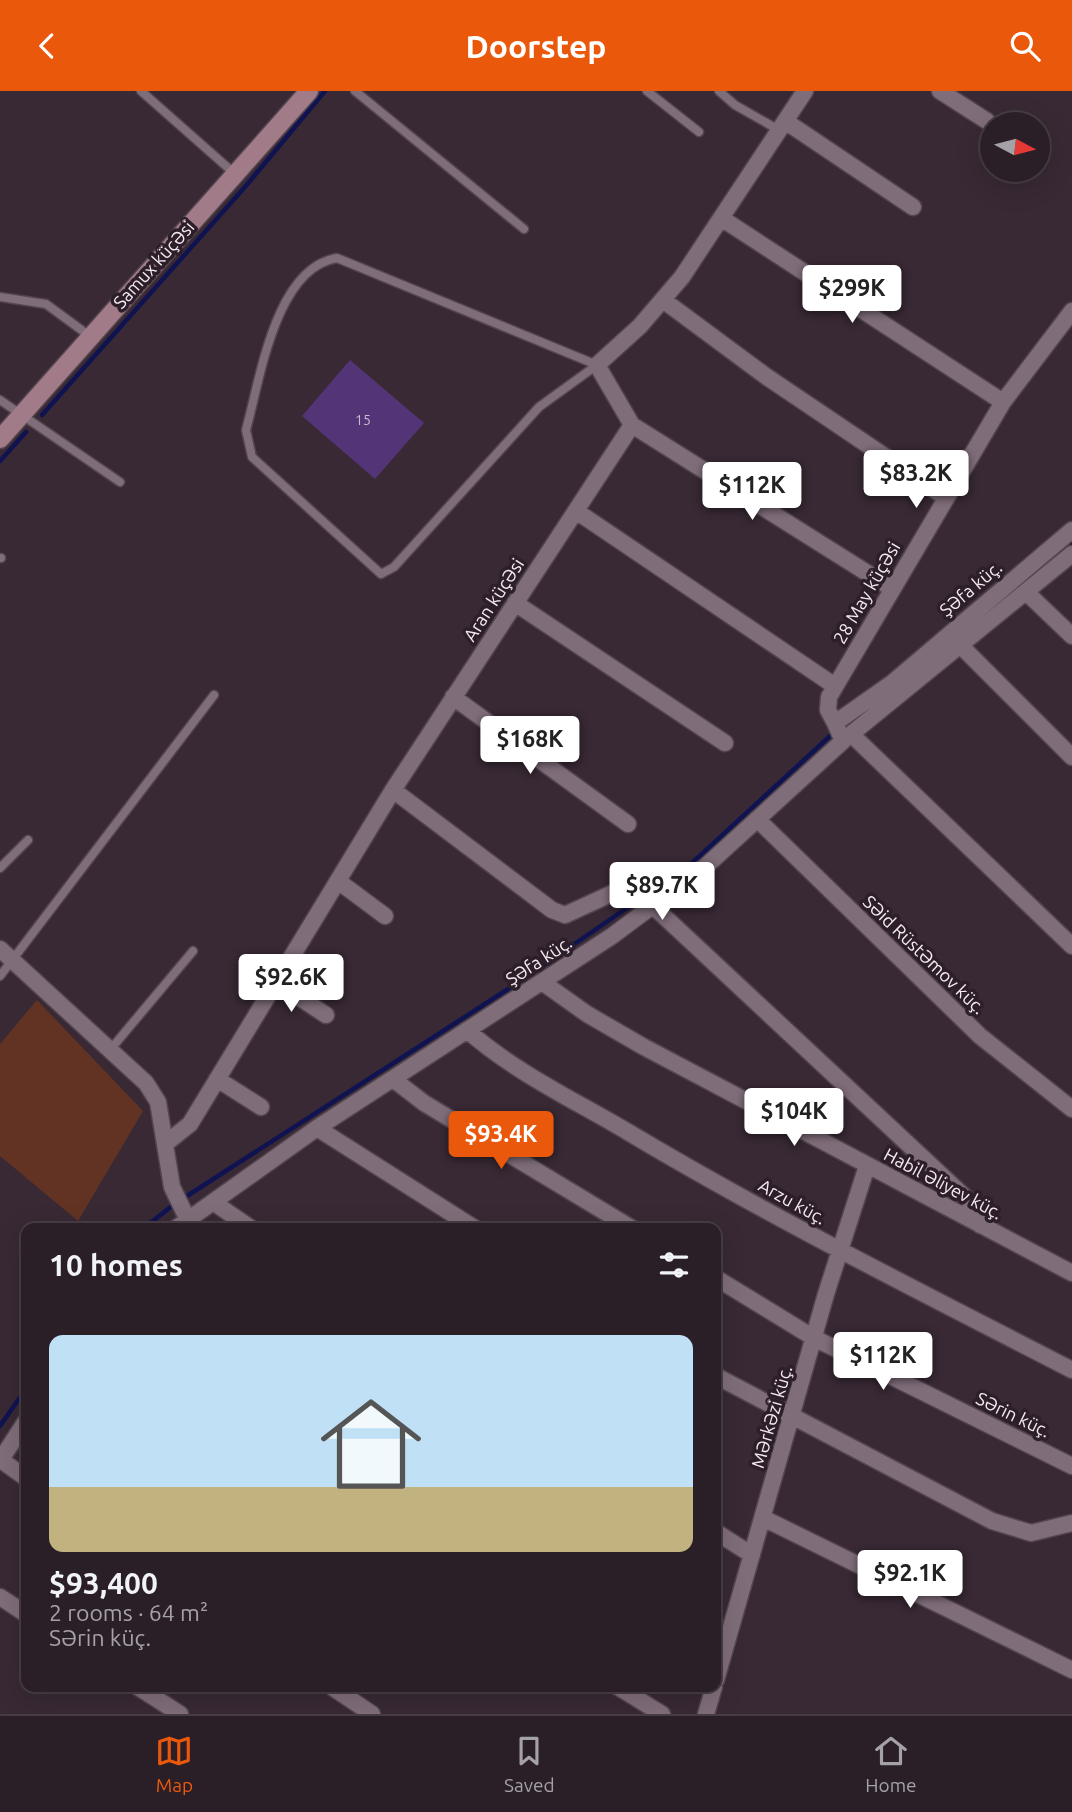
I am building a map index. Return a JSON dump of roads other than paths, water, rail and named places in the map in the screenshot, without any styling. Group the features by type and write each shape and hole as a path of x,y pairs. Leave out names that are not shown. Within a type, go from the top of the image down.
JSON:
{"main road":[{"name":"Samux küçəsi","path":"0,439 309,91"}],"street":[{"path":"805,91 682,277 663,300 597,365 632,425 891,588"},
{"path":"940,91 980,117"},
{"path":"782,126 913,207"},
{"path":"721,218 1003,401"},
{"path":"663,300 767,377 945,497"},
{"name":"28 May küçəsi","path":"835,723 827,704 891,588 1003,401 1072,311"},
{"name":"Aran küçəsi","path":"165,1144 190,1124 393,790 632,425"},
{"path":"576,511 835,686"},
{"name":"Şəfa küç.","path":"835,723 892,683 1072,530"},
{"name":"Şəfa küç.","path":"183,1223 317,1128 542,982 653,906 706,866 847,738 1072,554"},
{"path":"1026,592 1072,636"},
{"path":"515,603 726,743"},
{"path":"961,645 1072,757"},
{"path":"453,697 628,824"},
{"path":"835,723 847,738 1072,946"},
{"path":"393,790 552,910 565,915 640,880"},
{"name":"Səid Rüstəmov küç.","path":"757,819 981,1036 1072,1109"},
{"path":"338,881 385,916"},
{"path":"653,906 967,1199 977,1211 980,1225"},
{"path":"0,949 146,1083 158,1102 172,1187 182,1223"},
{"path":"276,982 326,1015"},
{"name":"Habil Əliyev küç.","path":"542,982 587,1014 644,1047 1072,1273"},
{"name":"Arzu küç.","path":"467,1030 503,1059 644,1142 840,1250 1072,1370"},
{"path":"217,1079 261,1107"},
{"path":"393,1079 425,1103 623,1223"},
{"path":"317,1128 467,1223"},
{"name":"Mərkəzi küç.","path":"721,1641 752,1555 867,1165"},
{"path":"213,1202 243,1223"},
{"name":"Sərin küç.","path":"721,1281 814,1338 1072,1466"},
{"path":"721,1378 1015,1530 1044,1532 1072,1523"},
{"path":"21,1429 0,1461 21,1475"},
{"path":"763,1518 1072,1670"},
{"path":"721,1535 752,1555"},
{"path":"0,1597 21,1611"},
{"path":"146,1692 180,1714"},
{"path":"339,1692 372,1714"},
{"path":"626,1692 662,1714"},
{"path":"706,1714 713,1692"}],"lane":[{"path":"141,91 235,174"},
{"path":"355,91 524,229"},
{"path":"647,91 699,132"},
{"path":"719,91 735,105 782,126"},
{"path":"328,260 345,261 597,365 539,407 388,573 373,571 252,457 247,444 246,430 278,316 295,287 328,260"},
{"path":"0,297 46,304 91,337"},
{"path":"0,400 120,482"},
{"path":"0,976 214,695"},
{"path":"0,868 28,840"},
{"path":"110,1050 193,951"}],"waterway":[{"path":"42,415 245,187 325,91"},
{"path":"0,461 26,432"},
{"path":"1045,563 1072,543"},
{"path":"187,1196 519,982 691,864 830,736"},
{"path":"150,1223 173,1205"},
{"path":"0,1426 21,1396"}]}
